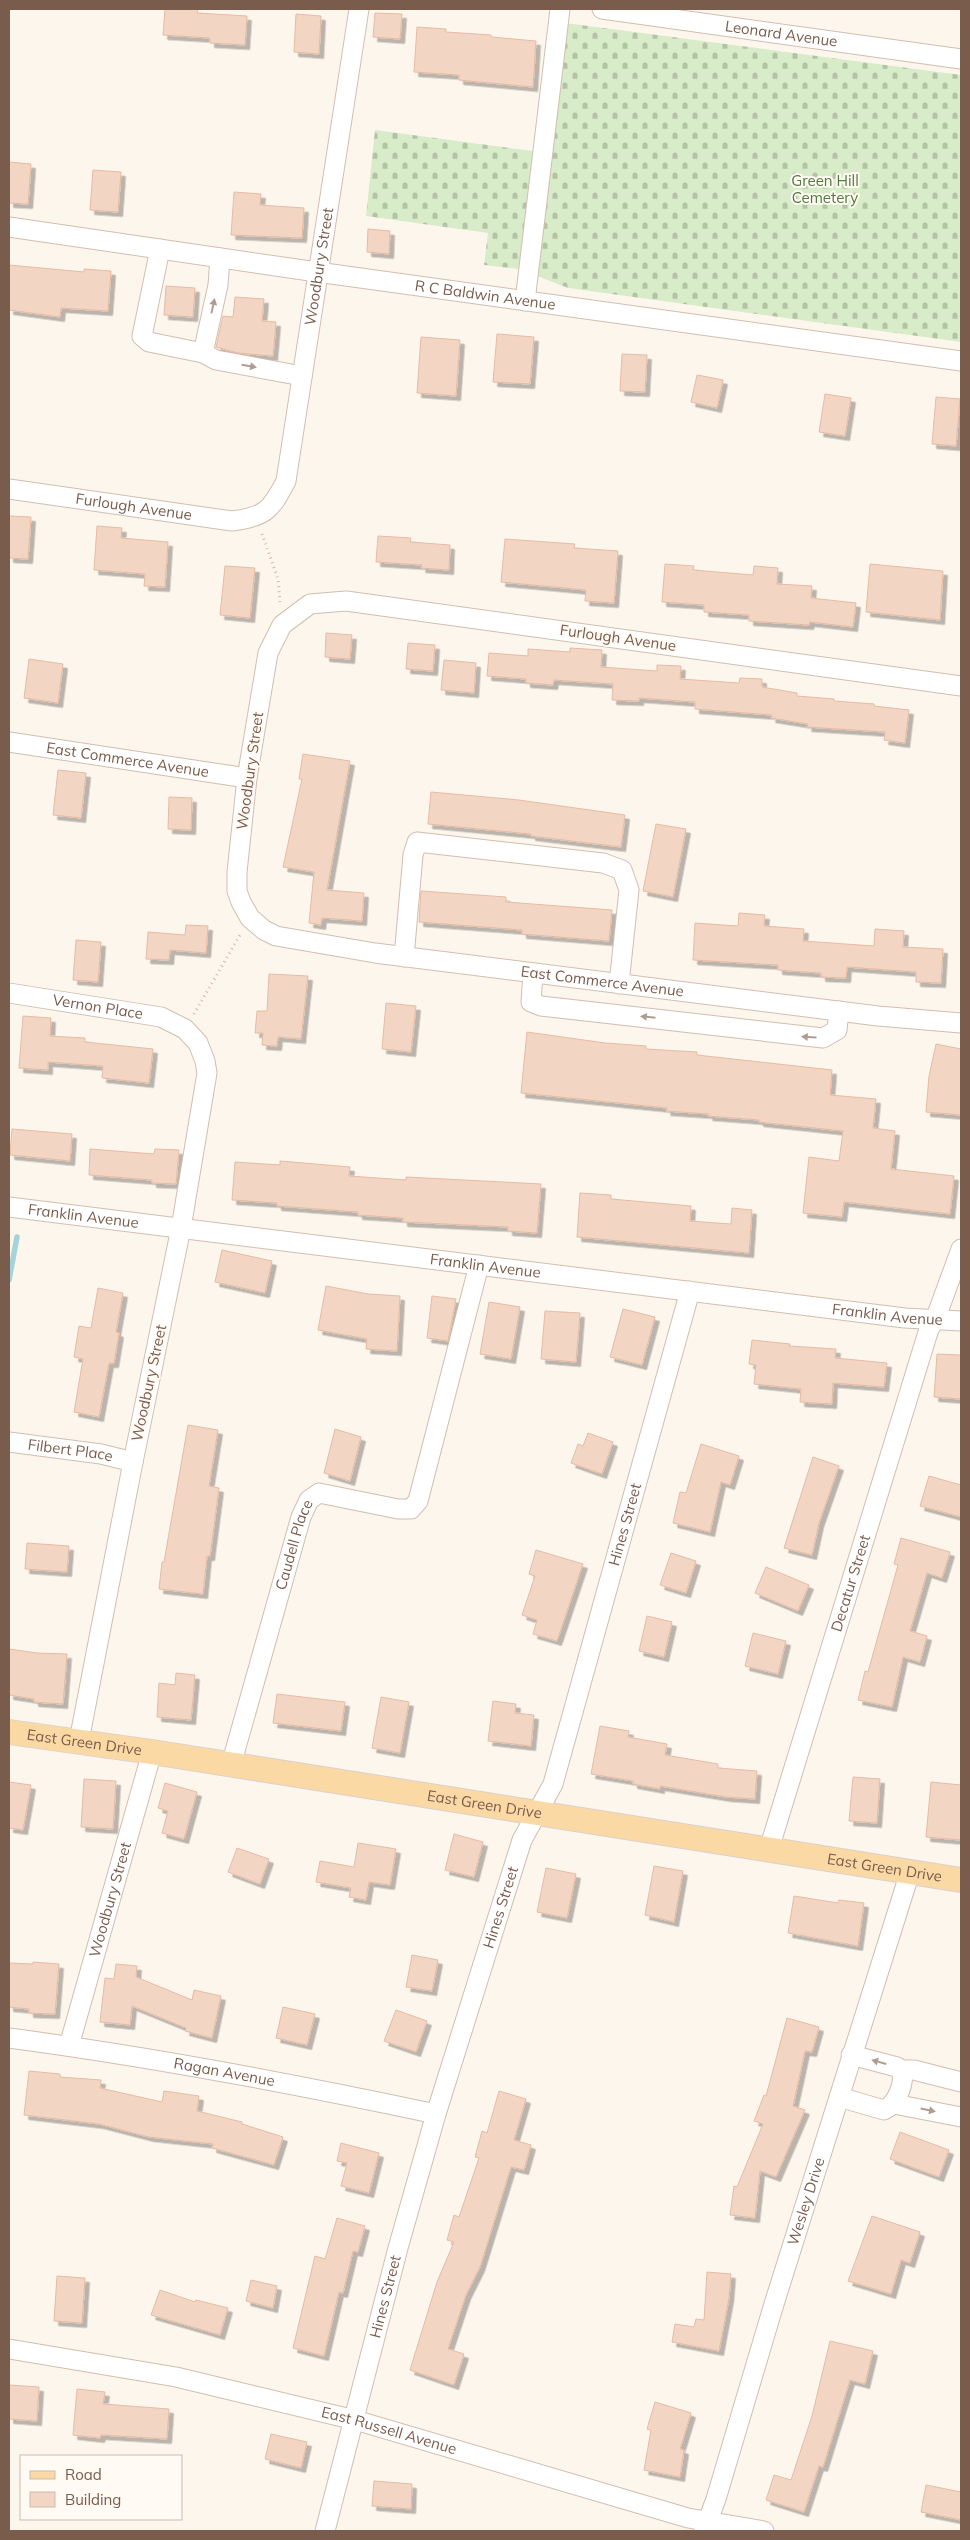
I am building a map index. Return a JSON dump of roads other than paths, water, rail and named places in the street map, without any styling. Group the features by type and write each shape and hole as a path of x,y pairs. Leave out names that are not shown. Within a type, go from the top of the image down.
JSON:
{"main road":[{"name":"East Green Drive","path":"9,1732 231,1764 961,1880"}],"street":[{"name":"Woodbury Street","path":"260,516 276,500 286,481 359,9"},
{"path":"525,301 560,9"},
{"name":"Leonard Avenue","path":"602,9 666,13 961,58"},
{"name":"R C Baldwin Avenue","path":"9,227 317,272 961,361"},
{"path":"160,249 142,336 149,342 203,353 216,360 302,376"},
{"path":"203,353 218,285 220,258"},
{"name":"Furlough Avenue","path":"9,489 232,520 260,516"},
{"name":"Furlough Avenue","path":"282,625 310,604 346,601 961,686"},
{"name":"Woodbury Street","path":"250,918 240,902 237,891 237,872 247,778 268,653 282,625"},
{"name":"East Commerce Avenue","path":"9,742 247,778"},
{"path":"404,957 413,854 418,842 603,863 622,870 629,890 619,984"},
{"name":"East Commerce Avenue","path":"250,918 264,930 276,936 404,957 839,1011 961,1023"},
{"path":"533,973 531,1002 541,1006 567,1007 742,1028 772,1034 823,1038 837,1030 839,1011"},
{"name":"Vernon Place","path":"9,993 161,1017 185,1029"},
{"name":"Woodbury Street","path":"79,1741 181,1228 207,1073 205,1061 198,1043 185,1029"},
{"name":"Franklin Avenue","path":"9,1207 906,1318 961,1321"},
{"name":"Decatur Street","path":"769,1849 928,1329 935,1320 961,1249"},
{"name":"Caudell Place","path":"231,1764 301,1517 309,1500 319,1493 398,1509 411,1509 418,1501 479,1265"},
{"name":"Hines Street","path":"325,2531 398,2248 436,2114 522,1840 554,1784 690,1291"},
{"name":"Filbert Place","path":"9,1442 101,1454 133,1462"},
{"name":"Woodbury Street","path":"69,2046 152,1752"},
{"name":"Wesley Drive","path":"705,2526 716,2499 851,2055 910,1872"},
{"name":"Ragan Avenue","path":"9,2038 293,2083 436,2114"},
{"path":"851,2055 901,2070 914,2070 961,2082"},
{"path":"839,2097 884,2110 894,2104 903,2079 901,2070"},
{"path":"894,2104 961,2118"},
{"name":"East Russell Avenue","path":"9,2349 176,2378 355,2420 688,2518 705,2526 764,2531"}],"waterway":[{"path":"9,1280 17,1237"}],"park label":[{"name":"Green Hill Cemetery","path":"825,190"}]}
